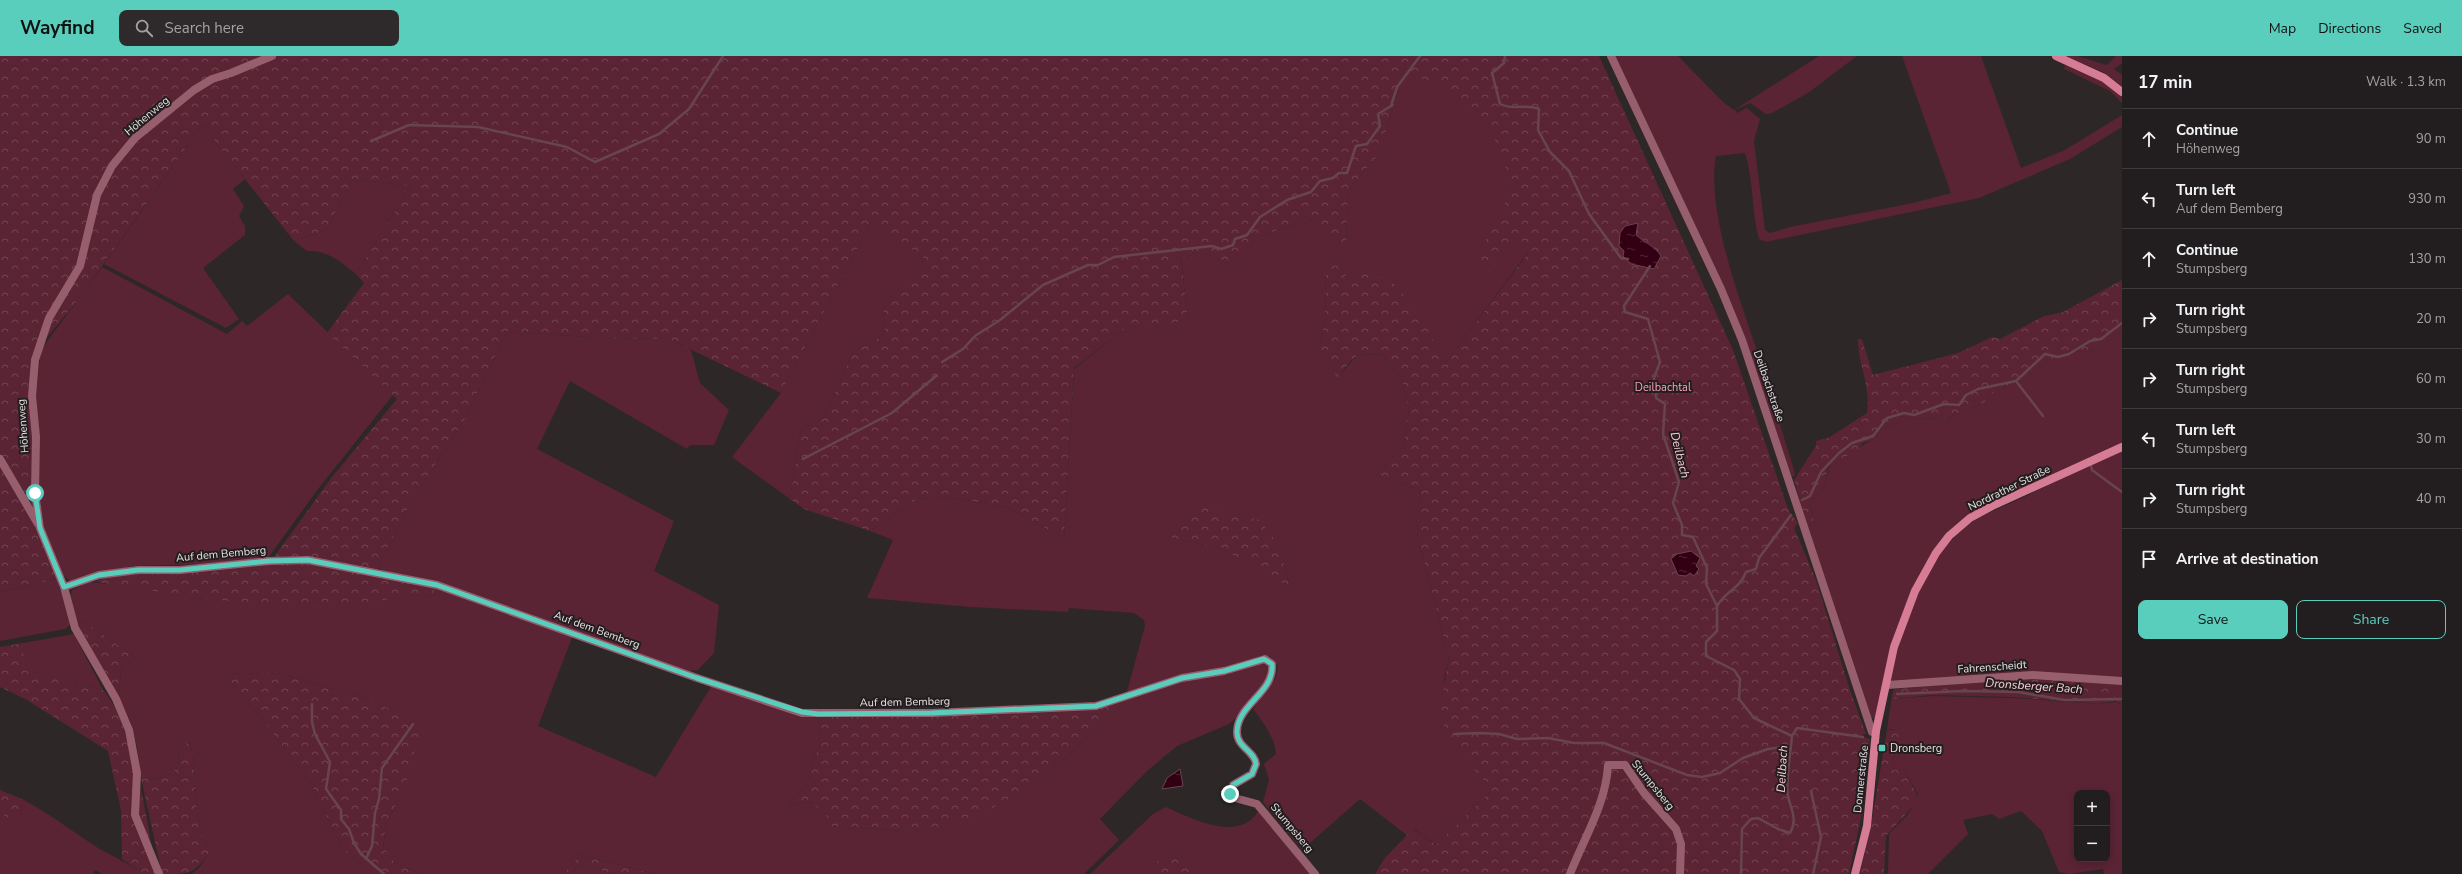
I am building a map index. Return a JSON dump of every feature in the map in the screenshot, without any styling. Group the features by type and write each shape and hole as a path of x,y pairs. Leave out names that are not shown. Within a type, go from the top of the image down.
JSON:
{"main road":[{"path":"2056,56 2104,78 2122,92"},
{"name":"Nordrather Straße","path":"1887,686 1894,647 1906,612 1924,572 1950,536 1970,518 1994,505 2122,447"},
{"name":"Donnerstraße","path":"1855,874 1867,826 1876,731 1887,686"}],"street":[{"name":"Höhenweg","path":"159,874 135,815 137,773 128,730 116,699 75,628 64,587 40,528 35,493 36,437 32,396 35,360 49,318 80,266 97,195 112,166 135,138 194,90 212,78 231,73 272,56"},
{"name":"Deilbachstraße","path":"1611,56 1721,289 1742,340 1872,732 1876,731"},
{"path":"0,459 40,528"},
{"name":"Auf dem Bemberg","path":"64,587 99,575 138,570 180,570 268,561 308,560 437,585 697,678 802,712 932,713 1053,709 1096,706 1124,698"},
{"name":"Stumpsberg","path":"1124,698 1182,678 1224,671 1260,659 1269,661 1272,664 1272,676 1242,715 1236,732 1241,745 1254,758 1256,764 1252,774 1233,785 1230,794 1257,804 1315,874"},
{"name":"Fahrenscheidt","path":"1887,686 2033,675 2122,681"},
{"name":"Stumpsberg","path":"1570,874 1602,801 1607,780 1608,765 1625,765 1644,793 1676,829 1681,844 1680,874"}],"green space":[{"path":"0,56 1412,56 1408,65 1406,63 1380,153 1348,190 1346,247 1310,219 1258,237 1234,266 1202,252 1181,258 1188,321 1127,327 1074,368 1064,538 1007,507 947,497 917,499 870,531 804,509 790,499 801,430 824,417 853,352 885,334 883,302 915,283 924,258 872,220 781,393 669,339 599,338 507,331 465,419 410,504 377,568 382,578 434,588 436,596 401,598 314,608 205,599 96,582 128,572 180,566 272,560 332,477 397,399 327,333 364,283 356,274 411,186 353,179 326,230 294,241 202,125 78,300 33,354 34,510 57,579 0,592"},
{"path":"1408,56 1467,56 1605,415 1528,252 1445,364 1420,315 1348,281 1326,266 1325,322 1319,346 1338,378 1355,358 1359,355 1365,354 1383,355 1401,377 1409,409 1404,445 1376,475 1420,490 1417,533 1449,659 1444,679 1455,744 1492,790 1436,845 1414,829 1408,836 1360,799 1302,850 1263,802 1269,780 1264,764 1276,754 1271,736 1253,709 1276,677 1278,666 1270,656 1259,657 1126,695 1145,626 1144,620 1134,613 1069,608 1068,612 971,607 867,598 893,540 870,531 917,499 947,497 1007,507 1064,538 1074,369 1127,327 1188,320 1181,258 1202,252 1234,266 1258,237 1310,219 1346,246 1348,190 1380,153","holes":["1168,532 1280,547 1290,586 1220,548 1168,537"]},
{"name":"Deilbachtal","path":"1413,56 1599,56 1733,350 1788,509 1798,523 1794,528 1816,580 1850,690 1866,734 1859,735 1870,739 1862,813 1849,874 1375,874 1384,859 1413,829 1436,845 1492,790 1458,750 1443,723 1442,701 1449,659 1417,533 1420,490 1376,475 1404,445 1409,409 1401,377 1383,355 1366,354 1360,355 1352,360 1338,379 1319,346 1325,322 1326,265 1342,266 1348,281 1365,271 1392,281 1420,315 1445,364 1528,253 1519,234 1496,266 1485,263 1478,255 1512,190 1500,147 1484,125 1445,89 1405,71"},
{"path":"1614,56 1678,56 1723,102 1734,110 1819,56 1857,56 1808,93 1772,113 1766,114 1750,103 1735,110 1737,113 1747,108 1760,119 1754,141 1765,230 1770,233 1790,227 1913,203 1951,193 1902,56 1981,56 2021,168 2065,150 2122,115 2122,127 2070,159 1979,198 1766,242 1759,239 1756,228 1750,174 1745,153 1716,156 1714,178 1716,202 1726,255 1794,470 1795,475 1792,477 1744,338"},
{"path":"2064,56 2077,56 2107,65 2116,56 2122,56 2122,63 2114,69 2122,75 2122,86 2103,72"},
{"path":"2065,65 2103,82 2122,97 2122,103 2110,91 2064,69"},
{"path":"202,125 245,179 233,189 244,206 239,216 245,226 245,235 203,268 239,319 226,328 104,264"},
{"path":"353,179 411,186 356,274 339,261 328,255 321,252 307,251 294,241 326,230"},
{"path":"872,220 924,257 916,283 883,302 885,334 853,352 824,417 801,430 790,499 732,457 781,393"},
{"path":"102,267 227,334 242,321 247,326 288,294 393,395 318,489 268,558 205,564 132,566 71,582 62,574 44,529 39,495 35,397 41,350"},
{"path":"2122,280 2122,329 2100,350 2070,352 2045,362 2028,377 1995,391 1984,403 1945,419 1912,418 1902,416 1896,424 1883,427 1875,439 1863,443 1857,450 1828,467 1825,485 1810,502 1815,527 1810,538 1794,480 1816,446 1816,441 1828,438 1867,413 1868,403 1866,384 1860,358 1858,339 1862,339 1873,375 1958,353 1992,337 2000,339 2044,316 2063,312"},
{"path":"2122,329 2122,443 1970,515 1912,590 1891,646 1877,718 1871,718 1810,538 1815,527 1810,502 1825,485 1829,467 1875,438 1883,427 1896,424 1902,416 1912,418 1945,419 1984,403 1995,391 2028,377 2045,362 2070,352 2100,350"},
{"path":"507,331 599,338 669,339 691,350 700,383 729,410 714,445 690,445 687,449 570,381 537,449 674,521 654,571 719,605 714,653 698,670 688,671 377,568 410,504 465,419"},
{"path":"2122,451 2122,679 1891,681 1900,641 1914,600 1935,561 1947,544 1968,525 1981,517"},
{"path":"1195,506 1260,520 1280,547 1290,587 1220,548 1167,537 1168,532"},
{"path":"57,579 71,624 65,629 0,641 0,592"},
{"path":"89,582 154,589 205,599 436,596 434,587 573,635 538,726 656,777 712,685 774,705 822,714 819,745 807,784 788,805 810,802 826,814 830,826 906,831 1040,781 1129,699 1182,680 1264,662 1269,666 1270,674 1238,716 1229,724 1177,746 1147,771 1100,819 1119,840 1084,874 655,874 580,855 563,874 423,874 396,864 383,848 386,824 404,790 369,699 277,673 223,674 247,700 310,782 343,849 374,874 191,874 198,869 210,852 199,825 193,756 190,742 183,745 179,753 178,767 170,774 157,779 141,778 137,747 130,720 119,698 121,667 127,661 137,658 129,654 93,628 77,620 70,598 72,590"},
{"path":"77,620 101,633 129,654 137,658 127,661 121,667 119,698 83,637"},
{"path":"74,634 103,690 23,670 23,643"},
{"path":"23,643 24,670 103,690 114,705 123,726 138,777 156,874 144,874 122,859 121,810 108,751 27,700 0,687 0,647"},
{"path":"277,673 369,699 422,725 404,790 386,824 383,847 396,864 423,874 374,874 343,849 310,782 247,700 223,674"},
{"path":"2032,678 2122,684 2122,705 2116,701 2098,704 2013,697 1931,695 1894,699 1892,695 1894,689"},
{"path":"1892,695 1894,699 1931,696 2013,698 2098,704 2116,702 2122,705 2122,874 2104,874 2103,869 2069,874 2059,872 2042,831 2021,811 1999,819 1992,814 1963,820 1968,834 1928,874 1888,874 1889,834 1910,811 1918,794 1903,769 1893,770 1894,749 1905,735 1896,729 1887,729"},
{"path":"1129,699 1040,781 985,812 936,829 906,831 829,826 826,814 810,802 788,805 807,784 819,745 822,714 963,713"},
{"path":"1897,729 1905,735 1894,750 1893,770 1903,769 1917,794 1916,803 1886,836 1884,874 1860,874 1871,826 1887,730"},
{"path":"190,742 193,756 199,824 210,852 200,865 191,871 180,874 162,874 141,778 157,779 170,774 178,767 179,753 183,745"},
{"path":"0,790 22,799 21,825 0,813"},
{"path":"22,799 51,816 98,848 127,863 144,874 102,874 95,870 93,874 0,874 0,813 21,824"},
{"path":"1261,806 1315,874 1198,874 1185,860 1151,869 1153,874 1090,874 1153,814 1166,807 1204,823 1231,827 1243,824 1253,818"},
{"path":"580,855 655,874 614,874 577,864 572,874 563,874"},
{"path":"1161,858 1185,860 1198,874 1153,874 1150,869"},
{"path":"577,864 614,874 572,874"}],"water":[{"path":"1638,223 1636,235 1653,247 1661,256 1654,269 1631,264 1623,256 1624,251 1619,246 1620,233 1625,226"},
{"path":"1691,551 1700,558 1696,566 1699,569 1694,576 1690,573 1686,576 1678,575 1671,559 1677,554"},
{"path":"1180,769 1183,786 1162,789 1167,778"}],"waterway":[{"path":"371,141 409,125 478,127 567,147 595,162 659,134 689,109 723,56"},
{"path":"942,362 963,349 975,336 1000,320 1043,285 1088,265 1098,265 1114,257 1212,246 1221,249 1233,245 1235,239 1247,235 1260,217 1287,200 1311,192 1320,181 1333,178 1339,173 1347,173 1356,146 1367,144 1380,126 1378,114 1391,106 1397,87 1420,56"},
{"name":"Deilbach","path":"1505,56 1504,63 1492,73 1500,104 1510,107 1534,107 1539,109 1538,130 1550,152 1569,171 1589,214 1621,258 1628,259"},
{"name":"Deilbach","path":"1650,266 1624,306 1625,312 1648,319 1660,362 1654,378 1656,398 1665,404 1663,434 1679,482 1673,503 1682,525 1682,535 1693,537 1707,568 1706,584 1717,606 1717,631 1706,642 1706,656 1734,670 1740,679 1739,699 1754,718 1792,736 1787,784 1787,791 1794,819 1792,828 1790,833 1778,829 1758,818 1751,819 1742,829 1741,874"},
{"path":"1802,500 1810,496 1821,472 1839,453 1852,443 1873,436 1887,418 1904,413 1914,415 1944,404 1959,405 1966,395 1978,389 2016,381 2045,354 2058,357 2069,354 2090,341 2101,339 2122,323"},
{"path":"803,459 892,413 936,376"},
{"path":"2016,381 2043,416"},
{"path":"2091,466 2092,470 2122,492"},
{"path":"1717,606 1720,601 1740,582 1746,572 1756,569 1759,558 1791,515"},
{"name":"Dronsberger Bach","path":"1897,694 1963,691 2018,692 2065,700 2122,699"},
{"path":"312,704 312,722 315,734 330,762 326,789 341,810 341,819 349,829 354,843 361,854 384,874"},
{"path":"366,859 372,846 375,813 379,799 382,768 413,724"},
{"name":"Dronsberger Bach","path":"1792,736 1797,728 1863,737"},
{"path":"1454,734 1499,734 1517,739 1548,738 1574,743 1604,743 1687,775 1702,777 1720,773 1743,758 1768,749 1784,747 1791,749"},
{"path":"1811,791 1821,837 1813,874"}],"place":[{"name":"Dronsberg","path":"1882,748"}],"route":[{"path":"35,493 40,528 64,587 99,575 138,570 180,570 268,561 308,560 437,585 514,611 697,678 802,712 818,714 932,713 1096,706 1146,691 1182,678 1224,671 1243,664 1264,659 1272,664 1272,676 1242,715 1236,732 1237,738 1241,745 1256,760 1255,769 1248,778 1233,785 1230,794"}]}
